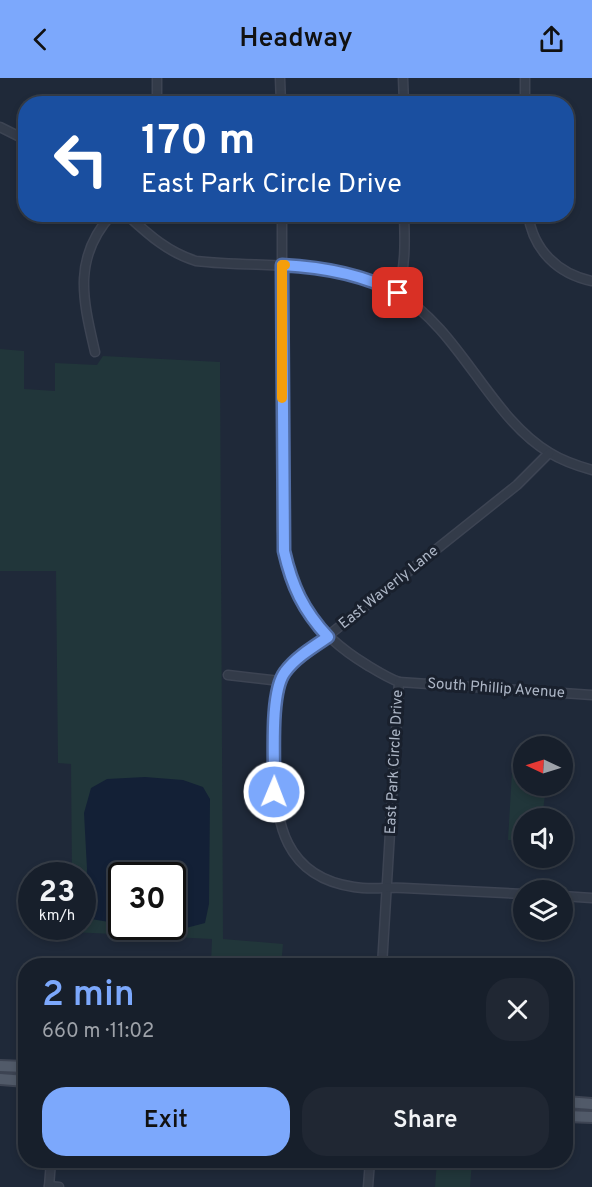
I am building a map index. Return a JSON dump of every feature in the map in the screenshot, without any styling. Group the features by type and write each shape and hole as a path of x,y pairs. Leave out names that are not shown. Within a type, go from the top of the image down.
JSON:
{"main road":[{"path":"0,1066 18,1067"},
{"path":"0,1079 18,1080"},
{"path":"573,1103 592,1104"},
{"path":"573,1116 592,1117"}],"street":[{"path":"157,78 157,96"},
{"path":"280,78 281,96"},
{"path":"403,78 404,96"},
{"path":"525,78 525,96"},
{"path":"0,127 18,136"},
{"path":"95,352 85,306 84,274 94,238 105,222"},
{"path":"135,222 153,239 180,256 213,263 316,268 352,275 383,285 398,293 443,332 516,425 549,453 592,470"},
{"name":"East Park Circle Drive","path":"282,222 284,551 294,589 308,612 328,637 349,654 399,682 383,958"},
{"path":"398,293 405,260 404,222"},
{"path":"530,222 532,232 546,256 566,273 592,281"},
{"name":"East Waverly Lane","path":"280,681 290,666 517,485 549,453"},
{"path":"228,675 280,681 276,700 274,792 279,826 300,862 317,876 354,887 513,894"},
{"name":"South Phillip Avenue","path":"399,682 592,695"},
{"path":"573,897 592,898"},
{"path":"50,1168 49,1187 59,1187"},
{"path":"368,1187 369,1168"}],"green space":[{"path":"0,349 24,351 24,389 55,391 55,363 97,365 103,356 220,362 223,939 283,944 282,958 211,958 212,939 186,938 186,862 108,862 108,934 96,933 96,862 72,862 71,764 58,763 56,571 0,571"},
{"path":"512,772 513,796 545,796 543,808 513,808 513,840 508,840"},
{"path":"436,1168 471,1168 470,1187 435,1187"}],"water":[{"path":"145,777 183,780 203,787 210,799 209,904 205,923 186,928 186,862 108,862 108,922 96,920 96,862 87,862 84,813 91,788 107,779"}],"slow traffic":[{"path":"282,398 282,265 285,265"}],"route":[{"path":"274,792 276,700 280,681 290,666 328,637 312,618 294,589 284,551 282,530 282,265 316,268 352,275 383,285 398,293"}]}
